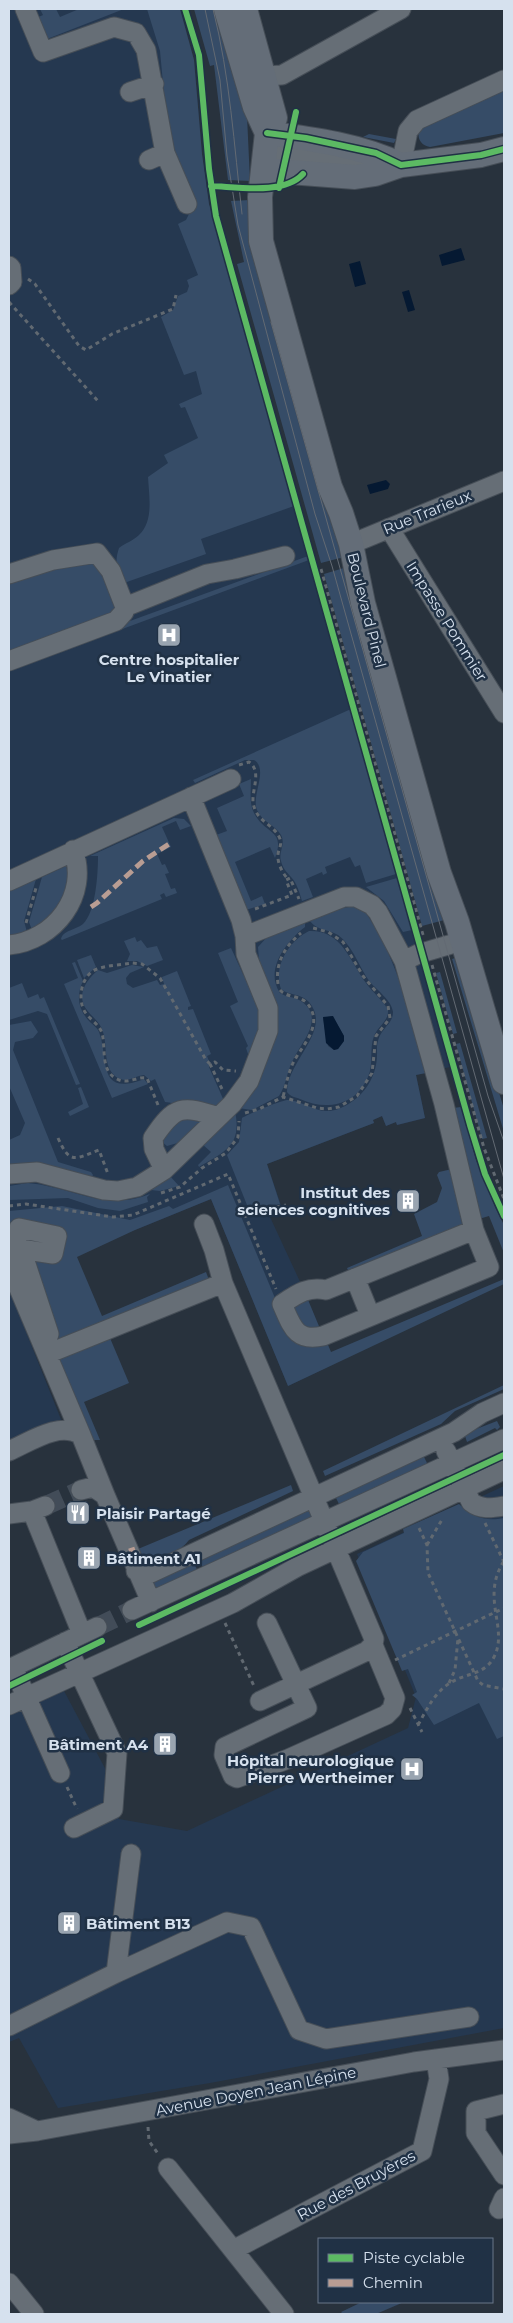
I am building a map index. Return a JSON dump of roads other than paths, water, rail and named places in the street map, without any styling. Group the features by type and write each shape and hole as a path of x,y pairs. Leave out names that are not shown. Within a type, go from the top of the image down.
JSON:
{"main road":[{"name":"Boulevard Pinel","path":"226,9 255,106 265,152"},
{"name":"Boulevard Pinel","path":"246,9 275,118 265,152 259,209 261,241 330,487 351,544 363,603 431,845 504,1082"},
{"path":"265,152 306,138 376,153 401,165"},
{"path":"265,152 355,177 375,174 401,165 482,154 504,149"}],"street":[{"path":"25,9 43,52 114,27 136,33 146,50 154,84 157,156 187,204"},
{"path":"264,76 282,75 401,9"},
{"path":"401,165 408,131 417,120 502,81"},
{"path":"130,92 154,84"},
{"name":"Rue Trarieux","path":"351,544 504,481"},
{"name":"Impasse Pommier","path":"389,528 504,714"},
{"path":"9,574 52,560 97,553 111,571 125,606 124,612 116,621 9,661"},
{"path":"125,606 207,574 285,556"},
{"path":"9,881 191,797 234,773"},
{"path":"9,1174 37,1172 104,1190 118,1191 137,1187 164,1170 218,1117 250,1081 268,1031 268,1008 246,954 245,936 239,916 191,797"},
{"path":"9,945 41,935 52,929 61,920 74,896 77,881 77,865 73,850"},
{"path":"245,936 307,920 344,897 356,897 365,900 378,912 404,961 444,1104 474,1230 489,1267 313,1338 296,1333 282,1304 304,1291 315,1288 326,1290 474,1230"},
{"path":"404,961 462,941"},
{"path":"164,1170 154,1149 153,1138 172,1114 179,1109 186,1109 218,1117"},
{"path":"204,1224 214,1250 223,1283 313,1498 374,1635 373,1645 395,1698 392,1709 386,1715 288,1759 242,1777 233,1776 224,1755 225,1747 307,1708 267,1623"},
{"path":"16,1260 81,1435 136,1571 151,1602"},
{"path":"355,1278 370,1315"},
{"path":"48,1349 223,1283"},
{"path":"136,1571 151,1573 454,1432 482,1413 504,1403"},
{"path":"9,1451 58,1430 73,1430 81,1435"},
{"path":"439,1439 471,1502 485,1508 504,1506"},
{"path":"132,1610 504,1439"},
{"path":"17,1701 234,1603 282,1575 504,1470"},
{"path":"81,1490 92,1487 105,1495"},
{"path":"9,1514 38,1508 81,1635 80,1672 118,1753 114,1809 79,1826"},
{"path":"60,1773 17,1701 11,1668 81,1635"},
{"path":"260,1701 367,1651 373,1645"},
{"path":"116,1973 131,1854"},
{"path":"9,2026 116,1973 227,1922 251,1927 299,2030 326,2038 469,2017"},
{"name":"Avenue Doyen Jean Lépine","path":"9,2134 405,2063 504,2050"},
{"name":"Rue des Bruyères","path":"233,2250 422,2151 439,2079 436,2059"},
{"path":"504,2104 476,2111 476,2133 504,2175"},
{"path":"9,2118 37,2130"},
{"path":"168,2168 284,2314"},
{"path":"9,2283 34,2314"}],"tunnel":[{"path":"45,1506 81,1490"},
{"path":"97,1627 132,1610"}],"tram line":[{"path":"205,9 220,80 227,156 238,225 315,514 332,566 504,1179"},
{"path":"213,9 228,85 242,214"},
{"path":"271,322 488,1096 504,1142"}],"place":[{"name":"Centre hospitalier Le Vinatier","path":"169,635"},
{"name":"Institut des sciences cognitives","path":"408,1201"},
{"name":"Plaisir Partagé","path":"78,1513"},
{"name":"Bâtiment A1","path":"89,1558"},
{"name":"Bâtiment A4","path":"165,1744"},
{"name":"Hôpital neurologique Pierre Wertheimer","path":"412,1769"},
{"name":"Bâtiment B13","path":"69,1923"}]}
